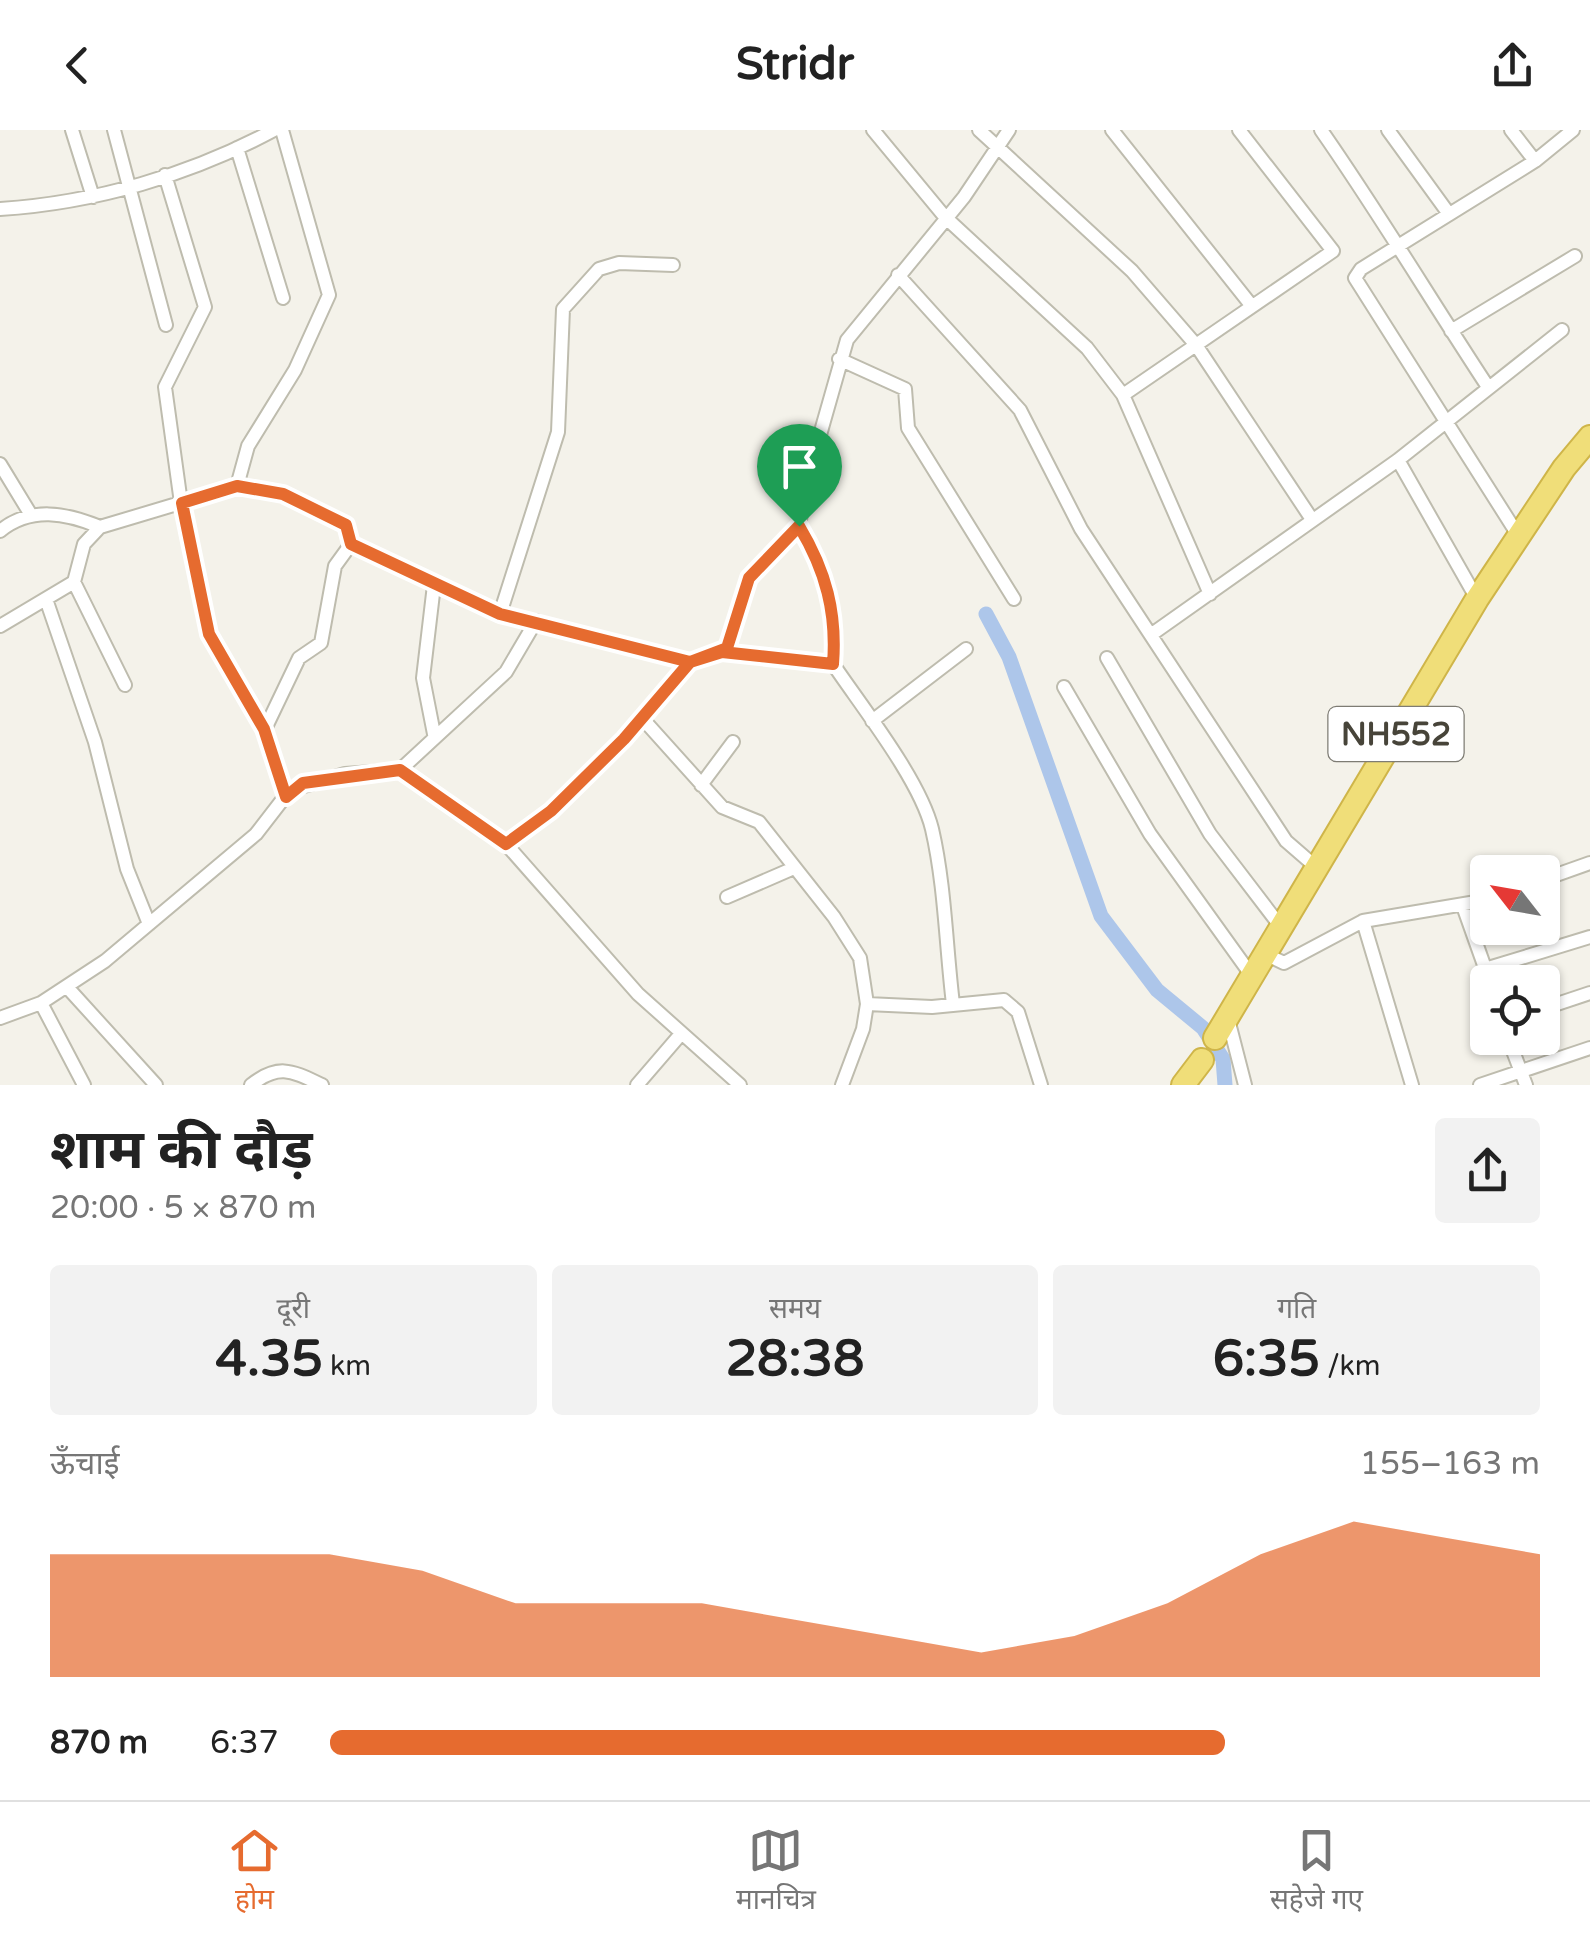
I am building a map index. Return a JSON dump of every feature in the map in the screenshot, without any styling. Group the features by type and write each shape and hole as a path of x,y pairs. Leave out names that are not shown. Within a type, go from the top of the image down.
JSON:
{"highway":[{"name":"NH552","path":"1215,1038 1477,599 1590,437"},
{"path":"1183,1085 1202,1060"}],"street":[{"path":"72,130 93,198"},
{"path":"114,130 166,325"},
{"path":"0,209 93,198 130,188 278,130 328,282 326,308 295,370 248,446 237,486"},
{"path":"872,130 945,218 1087,348 1123,395 1210,594"},
{"path":"979,130 1132,271 1196,345 1312,518"},
{"path":"722,652 731,642 749,578 799,526 806,484 847,340 945,218 1008,130"},
{"path":"1112,130 1251,305"},
{"path":"1123,395 1332,251 1329,241 1239,130"},
{"path":"1322,130 1352,169 1396,247 1488,387"},
{"path":"1388,130 1449,214"},
{"path":"1512,130 1536,161"},
{"path":"1518,535 1354,278 1396,247 1536,161 1574,130"},
{"path":"237,148 283,298"},
{"path":"165,175 205,307 165,387 182,503 209,634 264,729 286,797"},
{"path":"1451,331 1574,256"},
{"path":"500,614 558,432 563,309 586,279 620,262 672,264"},
{"path":"898,275 1020,410 1080,529 1286,841 1316,867"},
{"path":"1152,634 1398,460 1562,330"},
{"path":"839,359 904,389 908,428 1014,598"},
{"path":"1398,460 1477,599"},
{"path":"2,472 31,515"},
{"path":"0,626 74,582 84,544 100,527 237,486 292,498 346,525 351,544 500,614 690,662"},
{"path":"0,531 31,515 76,517 100,527"},
{"path":"799,526 831,594 836,624 833,664 915,791 932,830 953,1004"},
{"path":"264,729 299,658 321,643 336,566 351,544"},
{"path":"74,582 125,685"},
{"path":"434,585 423,678 434,734"},
{"path":"46,602 95,742 127,868 149,924"},
{"path":"0,1018 41,1003 67,987 149,924 256,834 286,797 303,783 400,770 434,734 506,672 536,621"},
{"path":"872,722 966,649"},
{"path":"506,844 551,811 642,718 690,662 722,652 833,664"},
{"path":"1107,658 1210,834 1281,926"},
{"path":"1064,687 1150,834 1252,976"},
{"path":"642,718 729,812 759,822 834,917 860,958 867,1004 863,1029 842,1085"},
{"path":"701,785 733,742"},
{"path":"400,770 506,844 680,1035 740,1085"},
{"path":"1560,874 1590,863"},
{"path":"727,897 794,868"},
{"path":"1264,954 1284,964 1363,921 1470,904"},
{"path":"1463,906 1484,965"},
{"path":"1363,921 1412,1085"},
{"path":"1517,965 1590,937"},
{"path":"67,987 156,1085"},
{"path":"1560,1003 1590,993"},
{"path":"867,1004 1004,1000 1014,1005 1041,1085"},
{"path":"41,1003 84,1085"},
{"path":"1227,1016 1245,1085"},
{"path":"637,1085 680,1035"},
{"path":"1480,1085 1523,1079 1590,1048"},
{"path":"1514,1055 1523,1079"},
{"path":"251,1085 276,1068 288,1068 322,1085"}],"waterway":[{"path":"986,614 1009,657 1101,916 1157,990 1203,1028 1223,1059 1225,1085"}],"route":[{"path":"799,526 749,578 727,648 690,662 500,614 351,544 350,528 346,525 283,494 237,486 182,503 198,599 209,634 264,729 286,797 303,783 345,774 400,770 506,844 551,811 624,739 690,662 722,652 833,664 836,624 831,594 799,526"}]}
